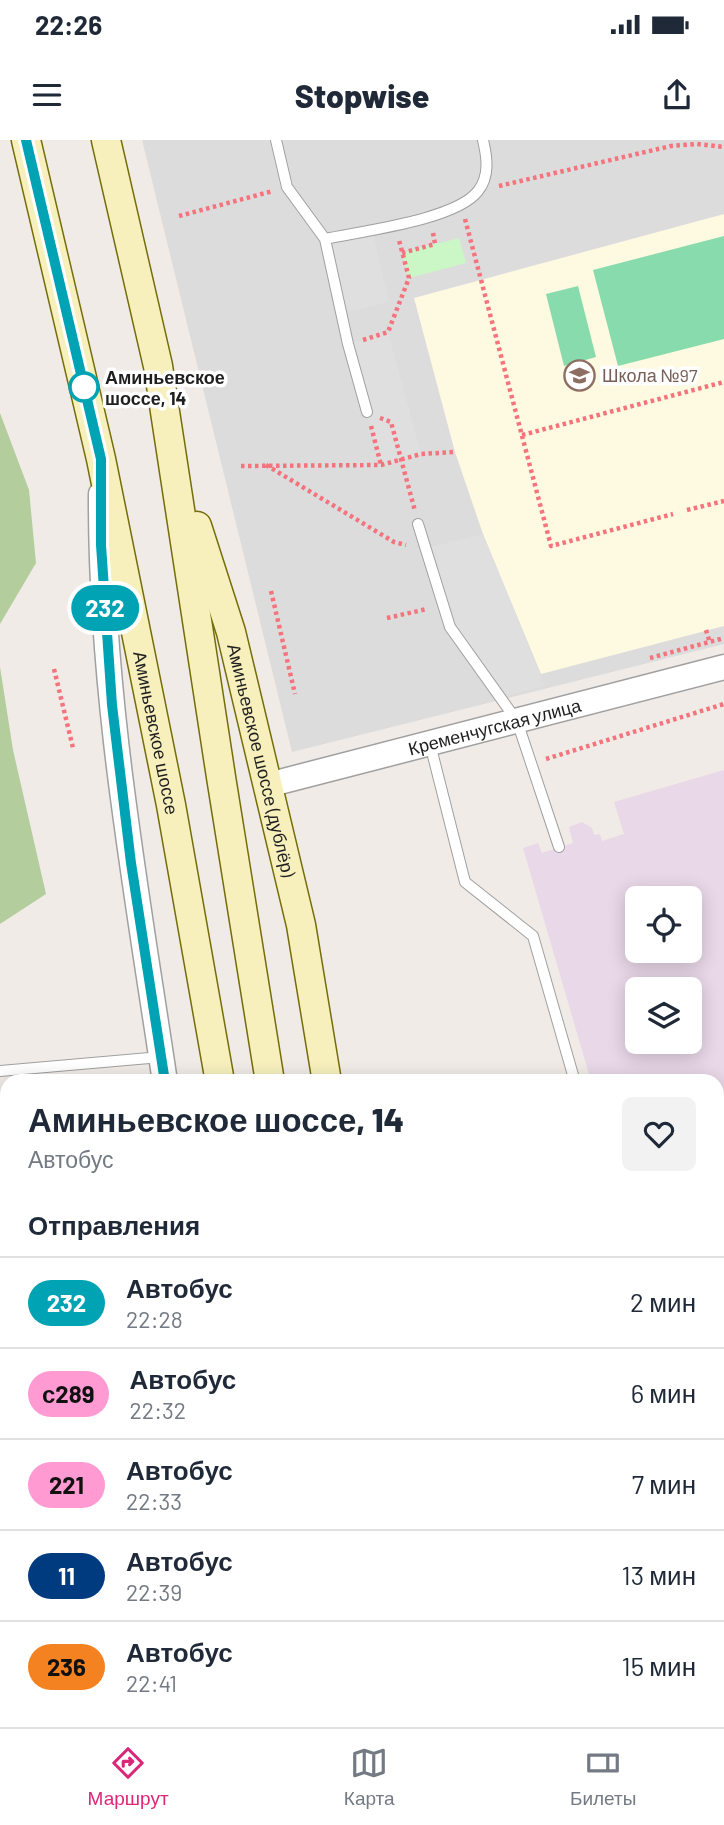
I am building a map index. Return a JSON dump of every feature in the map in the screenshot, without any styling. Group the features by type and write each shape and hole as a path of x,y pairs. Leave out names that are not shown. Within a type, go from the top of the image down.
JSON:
{"main road":[{"name":"Аминьевское шоссе","path":"26,140 101,459 171,805 219,1074"},
{"path":"106,140 158,366 172,446 220,777 269,1074"},
{"name":"Аминьевское шоссе (дублёр)","path":"172,446 231,632 301,925 326,1074"}],"street":[{"path":"101,459 101,545 112,705 131,863 163,1069"},
{"name":"Кременчугская улица","path":"268,785 724,667"}],"lane":[{"path":"276,140 287,187 325,239 348,344 367,412"},
{"path":"325,239 429,218 461,205 478,191 489,163 483,140"},
{"path":"418,524 450,627 517,721 559,847"},
{"path":"429,744 465,882 533,936 573,1074"},
{"path":"0,1071 163,1069"}],"path":[{"path":"478,191 671,146 696,142 724,147"},
{"path":"179,216 287,187"},
{"path":"468,227 551,546 673,514"},
{"path":"348,344 388,332 409,278 402,253 435,244"},
{"path":"522,435 724,382"},
{"path":"367,412 391,422 412,499"},
{"path":"367,412 381,465"},
{"path":"241,466 381,465 421,454 455,452"},
{"path":"265,464 394,542"},
{"path":"687,510 724,501"},
{"path":"271,591 295,694"},
{"path":"387,618 443,605"},
{"path":"706,630 710,642"},
{"path":"54,669 73,748"},
{"path":"531,764 724,704"}],"shaded area":[{"path":"142,140 724,140 724,644 292,752"},
{"name":"Школа №97","path":"724,214 724,626 541,674 483,534 455,452 414,298"},
{"path":"372,229 389,302 342,313 325,239"},
{"path":"388,332 421,454 381,465 348,344"},
{"path":"483,534 545,686 502,697 450,627 426,548"},
{"path":"724,770 724,1074 589,1074 523,848 538,843 542,853 573,843 569,827 582,822 592,828 594,835 600,834 602,841 624,834 614,802"}],"green space":[{"path":"724,236 724,339 618,366 593,270"},
{"path":"459,238 466,263 409,278 402,253"},
{"path":"578,286 596,357 564,366 546,294"},
{"path":"0,413 29,490 36,563 0,624"},
{"path":"0,667 13,750 46,894 0,924"}],"bus line":[{"name":"232","path":"26,140 101,459 101,545 112,705 131,863 164,1074"}],"place":[{"name":"Школа №97","path":"579,375"},
{"name":"Аминьевское шоссе, 14","path":"84,387"}]}
